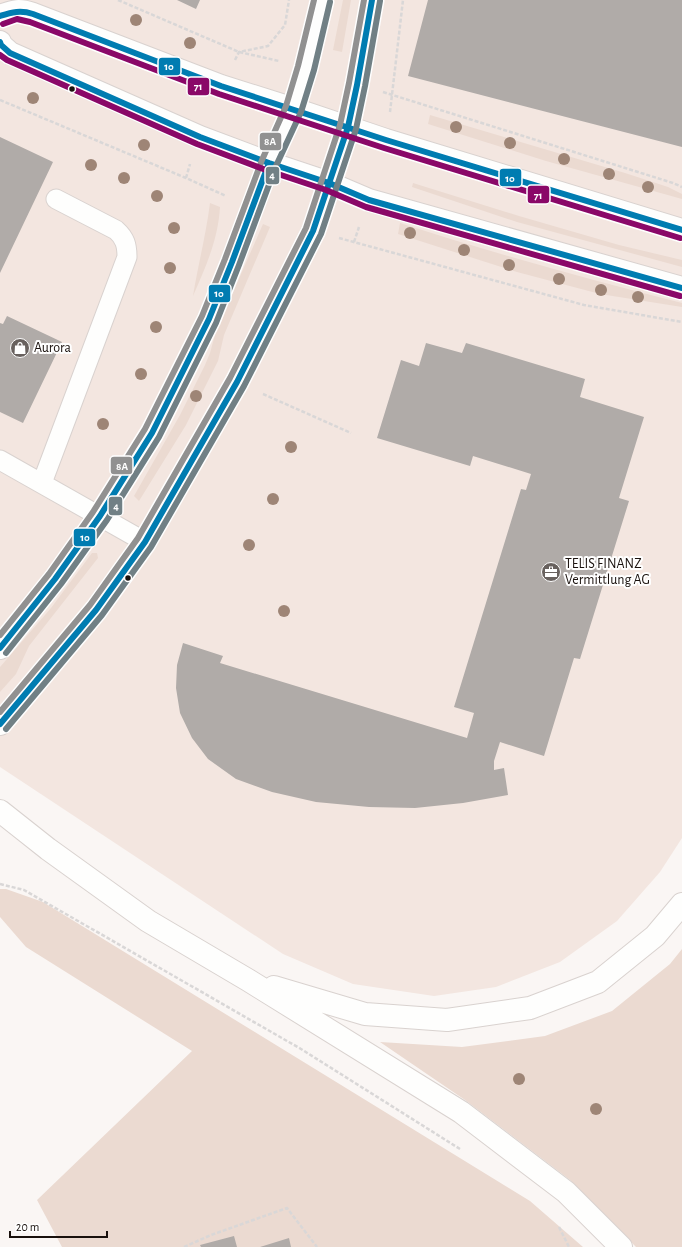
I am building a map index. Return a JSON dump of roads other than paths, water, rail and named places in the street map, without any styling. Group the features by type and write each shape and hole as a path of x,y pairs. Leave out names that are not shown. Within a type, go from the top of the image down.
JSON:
{"main road":[{"path":"0,648 55,579 100,516 152,433 209,319 269,163 294,109 306,68 322,0"},
{"path":"0,724 96,610 145,542 237,382 313,231 348,126 372,0"},
{"path":"0,16 22,10 221,86 348,126 386,140 682,230"},
{"path":"0,42 1,45 10,53 200,137 369,200 682,288"},
{"path":"0,811 48,849 148,921 248,980 461,1112 566,1192 621,1247"},
{"path":"248,980 365,1014 447,1020 530,1008 598,982 655,936 682,904"}],"lane":[{"path":"42,484 127,257 126,242 116,230 56,199"},
{"path":"0,460 145,542"}],"place":[{"name":"Aurora","path":"20,348"},
{"name":"TELIS FINANZ Vermittlung AG","path":"551,572"}]}
